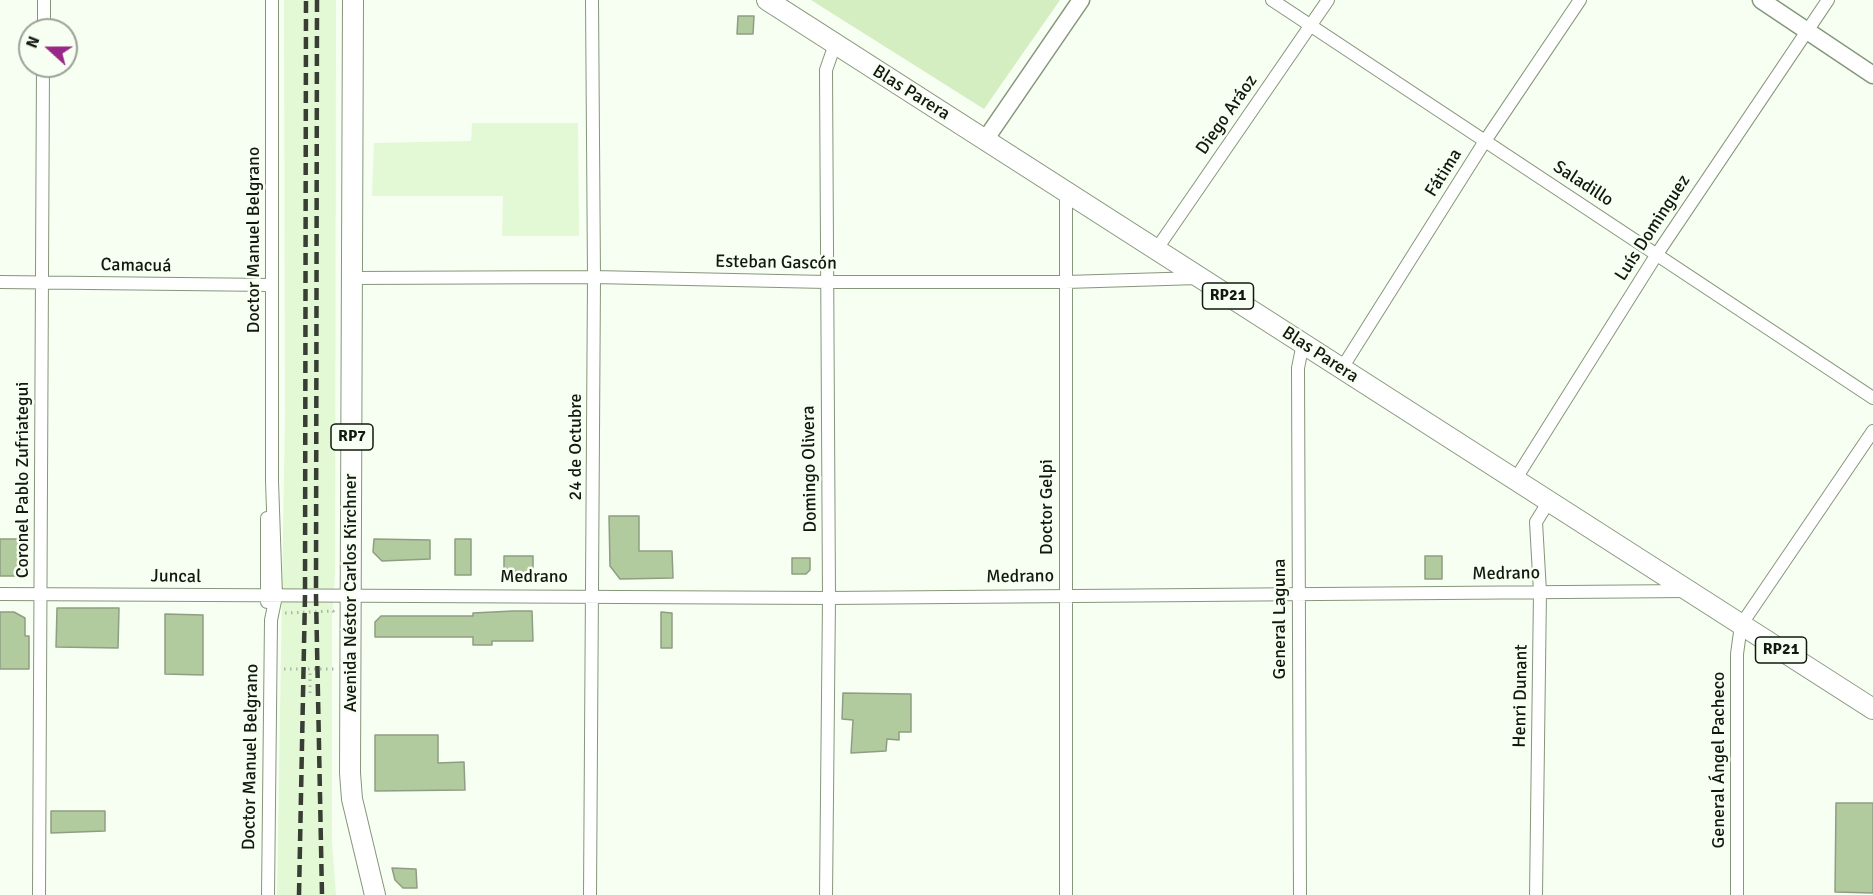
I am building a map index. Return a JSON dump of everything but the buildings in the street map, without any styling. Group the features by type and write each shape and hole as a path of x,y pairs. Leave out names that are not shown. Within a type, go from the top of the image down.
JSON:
{"main road":[{"name":"Avenida Néstor Carlos Kirchner","path":"353,0 350,773 352,799 375,895"},
{"name":"Blas Parera","path":"767,0 1873,709"}],"street":[{"path":"44,0 44,18"},
{"name":"Doctor Manuel Belgrano","path":"268,895 273,0"},
{"name":"24 de Octubre","path":"590,895 594,277 592,0"},
{"path":"985,140 1081,0"},
{"name":"Saladillo","path":"1272,0 1873,398"},
{"name":"Diego Aráoz","path":"1156,250 1328,0"},
{"name":"Fátima","path":"1342,368 1485,141 1580,0"},
{"path":"1761,0 1873,75"},
{"name":"Luís Dominguez","path":"1515,480 1657,254 1828,0"},
{"name":"Domingo Olivera","path":"826,895 829,598 826,70 835,44"},
{"name":"Coronel Pablo Zufriategui","path":"39,895 43,78"},
{"name":"Doctor Gelpi","path":"1066,191 1066,895"},
{"name":"Esteban Gascón","path":"352,278 594,277 826,282 1066,282 1199,278"},
{"name":"Camacuá","path":"0,282 271,285"},
{"name":"General Laguna","path":"1300,895 1298,368 1303,343"},
{"path":"1742,625 1873,431"},
{"name":"Henri Dunant","path":"1536,895 1540,592 1536,522 1549,501"},
{"name":"Medrano","path":"351,596 829,598 1689,591"},
{"name":"Juncal","path":"0,594 351,596"},
{"name":"General Ángel Pacheco","path":"1737,895 1737,654 1742,625"}],"path":[{"path":"270,668 337,668"},
{"path":"310,669 310,693"}],"shaded area":[{"path":"284,0 336,0 332,842 336,895 277,895 285,416"},
{"path":"811,0 1060,0 984,109"},
{"path":"472,123 578,123 579,236 502,236 503,196 372,196 374,143 471,141"}],"railway":[{"path":"299,895 305,596 306,0"},
{"path":"317,0 316,596 322,895"}]}
